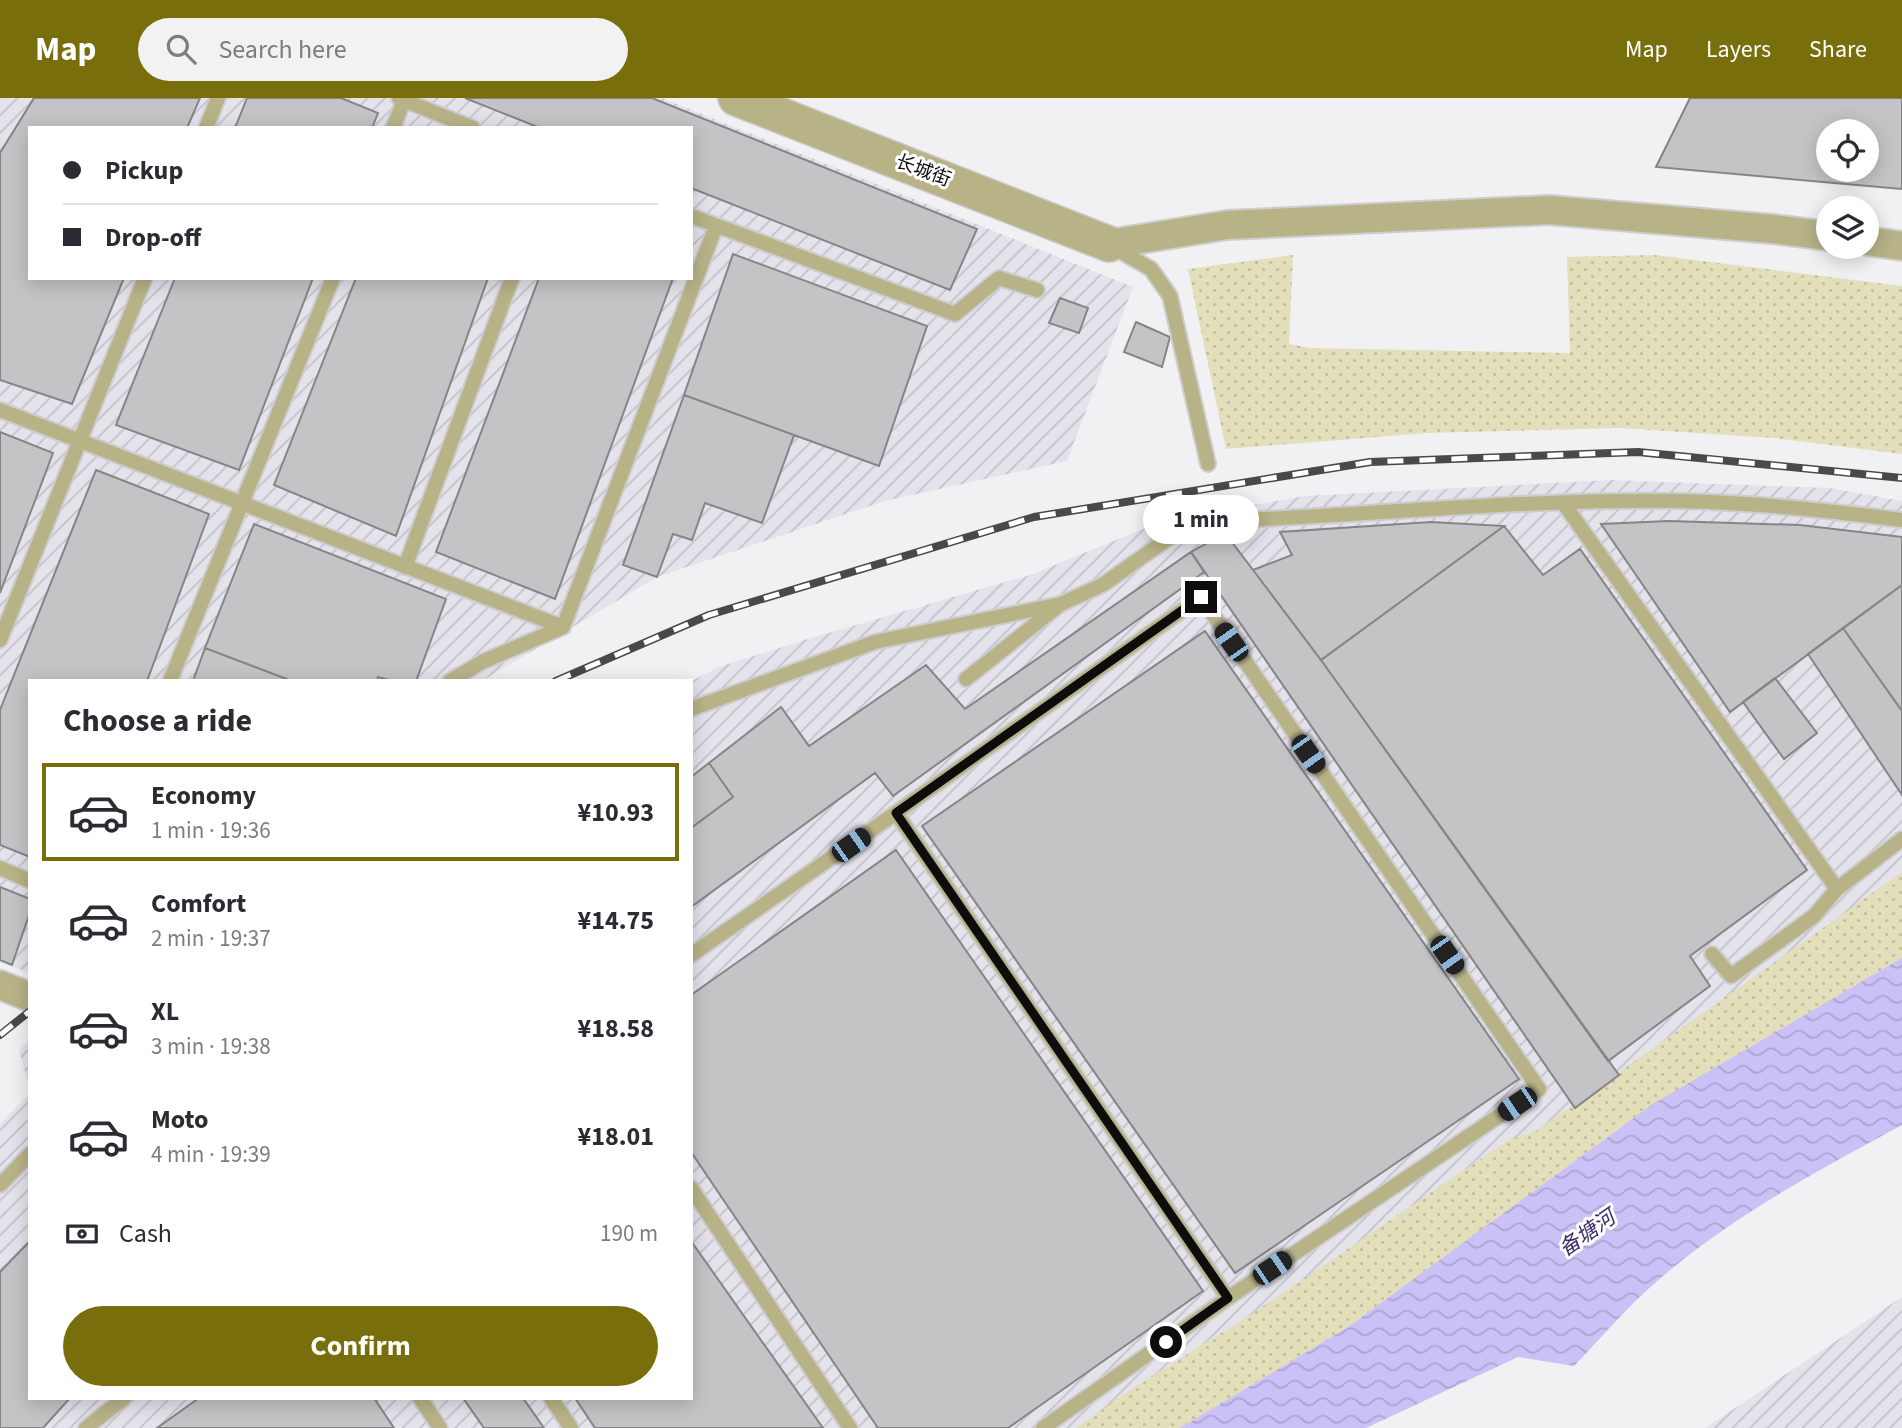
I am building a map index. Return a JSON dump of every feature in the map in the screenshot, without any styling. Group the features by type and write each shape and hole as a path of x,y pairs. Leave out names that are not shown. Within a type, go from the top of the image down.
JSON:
{"street":[{"name":"长城街","path":"736,98 1109,244"},
{"path":"1109,244 1227,225 1549,210 1816,234"},
{"path":"1879,243 1902,246"},
{"path":"0,985 28,996"}],"lane":[{"path":"207,126 218,98"},
{"path":"394,126 402,99 468,126"},
{"path":"693,217 955,314 999,278 1037,290"},
{"path":"453,679 482,662 563,627 716,226"},
{"path":"1109,244 1151,269 1170,296 1208,464"},
{"path":"0,640 144,280"},
{"path":"171,679 332,280"},
{"path":"405,567 511,280"},
{"path":"0,410 563,627"},
{"path":"966,679 1061,604 1104,584 1180,530 1220,516 1673,501 1799,506 1902,520"},
{"path":"1564,504 1837,889"},
{"path":"693,954 1201,597 1539,1089 1228,1298 1043,1428"},
{"path":"693,708 875,642 1061,604"},
{"path":"896,813 1228,1298"},
{"path":"1712,954 1731,976 1814,916 1837,889 1902,839"},
{"path":"0,868 28,880"},
{"path":"0,1185 28,1156"},
{"path":"693,1191 850,1428"},
{"path":"86,1428 121,1400"},
{"path":"421,1400 440,1428"},
{"path":"552,1400 571,1428"}],"shaded area":[{"path":"0,98 662,98 1133,287 1067,461 885,501 657,577 485,679 28,679 28,972 0,962"},
{"path":"1293,255 1289,344 1310,348 1570,353 1567,257 1655,255 1902,286 1902,454 1774,438 1620,428 1428,433 1226,449 1188,269"},
{"path":"1610,480 1830,488 1902,501 1902,958 1348,1327 1180,1428 0,1428 0,1124 28,1095 28,1400 693,1400 693,680 719,667 808,639 1033,574 1162,521 1305,496"},
{"path":"1902,872 1902,958 1653,1104 1348,1327 1180,1428 1076,1428 1136,1386 1247,1317 1510,1139 1536,1131"},
{"path":"28,1041 28,1082 19,1050"},
{"path":"1902,1297 1902,1428 1705,1428"}],"water":[{"name":"备塘河","path":"1902,958 1902,1125 1806,1178 1713,1237 1645,1292 1574,1366 1518,1357 1366,1428 1180,1428 1348,1327 1653,1104"}],"building":[{"path":"34,98 200,98 188,126 28,126 28,280 123,280 72,404 0,380 0,153"},
{"path":"247,98 341,98 378,113 373,126 236,126"},
{"path":"465,98 652,98 977,229 950,290 693,189 693,126 535,126"},
{"path":"1690,98 1902,98 1902,189 1824,182 1879,182 1879,119 1816,119 1816,181 1656,167"},
{"path":"733,254 927,326 879,466 684,395"},
{"path":"174,280 312,280 239,470 116,425"},
{"path":"355,280 487,280 396,536 274,485"},
{"path":"538,280 672,280 555,599 436,552"},
{"path":"1060,298 1088,308 1079,333 1049,323"},
{"path":"1136,322 1170,337 1162,367 1124,352"},
{"path":"684,395 794,435 762,523 705,503 692,540 673,534 657,577 623,565"},
{"path":"0,432 53,453 0,593"},
{"path":"96,470 209,514 148,679 28,679 28,856 0,845 0,710"},
{"path":"1669,521 1800,525 1902,537 1902,585 1730,712 1601,524"},
{"path":"1431,522 1504,526 1321,660 1253,570 1292,555 1280,532"},
{"path":"254,524 446,599 417,679 287,679 205,648"},
{"path":"1504,526 1543,575 1580,549 1807,870 1690,956 1710,986 1608,1061 1321,660"},
{"path":"1225,533 1321,660 1619,1075 1575,1108 1191,552"},
{"path":"1191,552 1204,572 893,796 875,773 693,906 693,827 733,797 709,763 781,707 809,746 926,665 965,709"},
{"path":"1902,585 1902,711 1843,628"},
{"path":"1843,628 1902,711 1902,795 1808,654"},
{"path":"1205,631 1519,1079 1235,1273 922,826"},
{"path":"205,648 287,679 194,679"},
{"path":"1775,678 1817,733 1784,759 1743,702"},
{"path":"709,763 733,797 693,827 693,775"},
{"path":"896,850 1203,1291 1008,1428 878,1428 693,1155 693,994"},
{"path":"0,887 28,898 28,918 12,965 0,960"},
{"path":"28,1243 28,1400 68,1400 43,1428 0,1428 0,1272"},
{"path":"693,1244 823,1428 595,1428 576,1400 693,1400"},
{"path":"196,1400 375,1400 394,1428 157,1428"},
{"path":"464,1400 524,1400 544,1428 484,1428"}],"railway":[{"path":"561,679 709,615 1034,517 1370,462 1638,452 1902,478"},
{"path":"0,1035 28,1013"}],"route":[{"path":"1166,1342 1228,1298 896,813 1201,597"}]}
